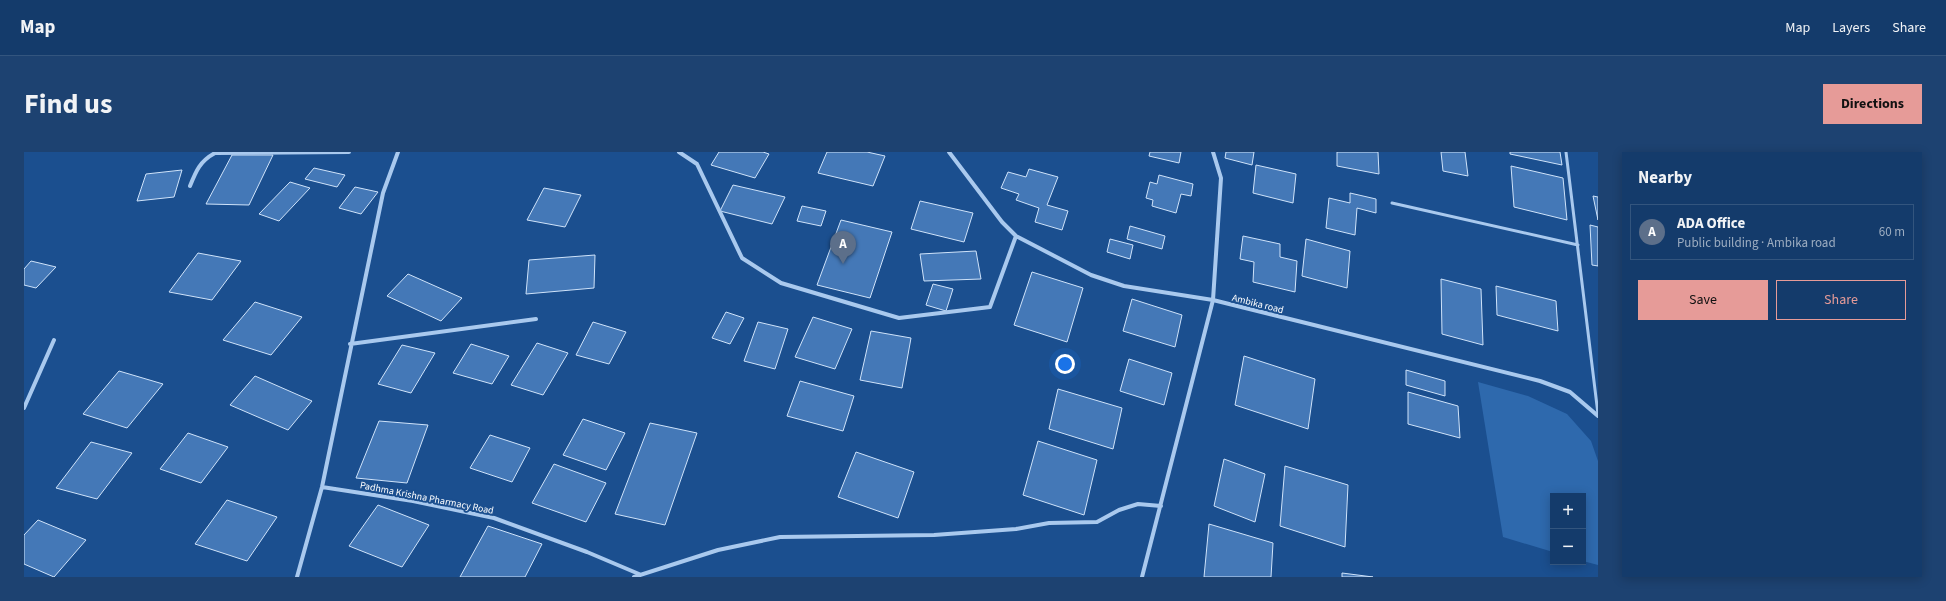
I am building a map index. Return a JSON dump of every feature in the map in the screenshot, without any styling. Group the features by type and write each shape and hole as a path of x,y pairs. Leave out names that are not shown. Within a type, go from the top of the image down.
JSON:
{"street":[{"path":"190,186 198,165 204,158 215,153 349,152"},
{"path":"297,577 322,487 350,344 383,193 398,152"},
{"path":"679,152 697,164 742,258 782,283 899,318 990,307 1016,236"},
{"name":"Ambika road","path":"949,152 1002,222 1016,236 1091,275 1124,286 1213,300 1540,382 1570,392 1598,415"},
{"path":"1142,577 1213,300 1222,178 1213,152"},
{"path":"350,344 536,319"},
{"path":"24,408 54,340"},
{"name":"Padhma Krishna Pharmacy Road","path":"322,487 413,501 494,518 587,552 639,574"},
{"path":"634,577 639,574 718,550 780,537 934,535 1016,529 1049,523 1097,522 1119,510 1138,504 1161,506"}],"lane":[{"path":"1566,152 1598,415"},
{"path":"1392,203 1578,245"}],"shaded area":[{"path":"1478,382 1528,396 1567,414 1591,441 1598,461 1598,565 1586,562 1586,493 1550,493 1550,551 1503,537"}],"building":[{"path":"719,152 763,152 769,154 755,178 711,165"},
{"path":"827,152 867,152 885,156 873,186 818,173"},
{"path":"1150,152 1181,152 1179,163 1149,156"},
{"path":"1226,152 1254,152 1252,165 1225,158"},
{"path":"1337,152 1378,152 1379,174 1337,166"},
{"path":"1441,152 1465,152 1468,176 1443,171"},
{"path":"1510,152 1560,152 1562,165 1510,154"},
{"path":"232,155 273,155 249,205 206,204"},
{"path":"1256,165 1296,174 1293,203 1253,193"},
{"path":"1511,166 1563,178 1567,220 1514,207"},
{"path":"314,168 345,175 337,187 305,179"},
{"path":"1029,169 1058,177 1047,205 1068,211 1062,230 1035,222 1039,208 1016,200 1019,194 1001,188 1008,172 1026,177"},
{"path":"182,170 174,197 137,201 146,174"},
{"path":"1159,175 1193,184 1191,196 1181,194 1176,213 1152,206 1153,200 1146,198 1150,182 1157,184"},
{"path":"290,182 310,188 279,221 259,214"},
{"path":"733,185 785,197 772,224 720,211"},
{"path":"355,187 378,192 361,214 339,208"},
{"path":"544,188 581,195 565,227 527,220"},
{"path":"1350,193 1376,199 1376,213 1357,208 1355,235 1326,228 1329,198 1350,203"},
{"path":"1593,196 1598,197 1598,220"},
{"path":"920,201 973,213 964,242 911,229"},
{"path":"802,206 826,211 821,226 797,221"},
{"path":"841,220 892,232 870,298 817,285"},
{"path":"1590,225 1598,227 1598,266 1592,265"},
{"path":"1130,226 1165,236 1162,249 1127,239"},
{"path":"1243,236 1280,244 1280,257 1297,261 1295,292 1253,282 1254,262 1240,259"},
{"path":"1110,239 1133,245 1130,259 1107,252"},
{"path":"1306,239 1350,251 1347,288 1302,276"},
{"path":"976,251 981,279 924,281 920,254"},
{"path":"198,253 241,261 212,300 169,292"},
{"path":"595,255 594,288 526,294 529,260"},
{"path":"31,261 56,267 36,288 24,285 24,269"},
{"path":"1032,272 1083,288 1067,342 1014,325"},
{"path":"408,274 462,298 441,321 387,296"},
{"path":"1441,279 1481,289 1483,345 1442,334"},
{"path":"933,284 953,289 946,311 926,305"},
{"path":"1496,286 1556,301 1558,331 1497,315"},
{"path":"1132,299 1182,315 1175,347 1123,331"},
{"path":"255,302 302,317 271,355 223,340"},
{"path":"726,312 744,318 730,344 712,338"},
{"path":"813,317 852,329 835,369 795,357"},
{"path":"593,322 626,332 609,364 576,355"},
{"path":"758,322 788,329 775,369 744,361"},
{"path":"871,331 911,338 902,388 860,380"},
{"path":"537,343 568,353 543,395 511,385"},
{"path":"471,344 509,356 492,384 453,373"},
{"path":"402,345 435,353 411,393 378,384"},
{"path":"1244,356 1315,379 1308,429 1235,405"},
{"path":"1129,359 1172,373 1164,405 1120,391"},
{"path":"1406,370 1445,381 1445,396 1406,385"},
{"path":"119,371 163,384 127,428 83,414"},
{"path":"255,376 312,401 288,430 230,405"},
{"path":"800,381 854,396 843,431 787,416"},
{"path":"1058,389 1122,408 1113,449 1049,429"},
{"path":"1408,392 1458,406 1460,438 1408,424"},
{"path":"583,419 625,433 606,470 563,455"},
{"path":"379,421 428,425 407,483 356,478"},
{"path":"650,423 697,433 665,525 615,514"},
{"path":"188,433 228,447 201,483 160,469"},
{"path":"490,435 530,448 512,482 470,468"},
{"path":"1038,441 1097,460 1084,515 1023,495"},
{"path":"91,442 132,453 97,499 56,488"},
{"path":"856,452 914,472 898,518 838,497"},
{"path":"1224,459 1265,474 1255,522 1214,506"},
{"path":"554,464 606,483 586,522 532,503"},
{"path":"1285,466 1348,485 1345,547 1280,526"},
{"path":"227,500 277,517 247,561 195,544"},
{"path":"378,505 429,525 402,567 349,546"},
{"path":"38,520 86,540 54,577 24,564 24,535"},
{"path":"1209,524 1273,543 1271,577 1204,577"},
{"path":"488,526 542,544 525,577 460,577"},
{"path":"1342,573 1373,577 1342,577"}],"place":[{"name":"ADA Office","path":"843,264"}]}
